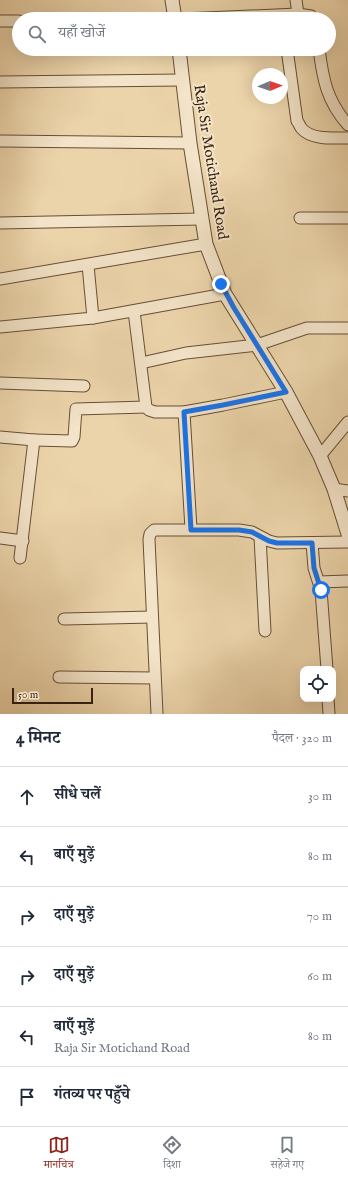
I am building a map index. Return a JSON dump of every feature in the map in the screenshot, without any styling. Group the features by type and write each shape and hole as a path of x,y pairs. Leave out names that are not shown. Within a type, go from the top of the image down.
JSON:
{"street":[{"path":"172,0 174,12"},
{"path":"296,0 298,12"},
{"path":"0,21 12,21"},
{"name":"Raja Sir Motichand Road","path":"180,56 190,143 206,244 225,294 286,392 320,456 334,489 348,534"},
{"path":"288,56 297,121 301,129 309,134 319,137 348,138"},
{"path":"320,56 325,88 335,108 348,125"},
{"path":"0,82 182,80"},
{"path":"0,141 190,143"},
{"path":"300,218 348,218"},
{"path":"0,223 201,219"},
{"path":"0,279 206,244"},
{"path":"88,265 93,318"},
{"path":"0,327 93,318 225,294"},
{"path":"134,311 146,407"},
{"path":"141,363 186,353 257,345 307,328 348,328"},
{"path":"0,383 84,386"},
{"path":"0,437 72,441 74,437 76,409 146,407 154,412 184,412 286,392"},
{"path":"184,412 191,530"},
{"path":"320,456 348,422"},
{"path":"20,558 34,440"},
{"path":"334,489 348,491"},
{"path":"157,714 148,540 150,534 154,530 239,530 252,532 269,541 277,543 348,542"},
{"path":"260,537 265,631"},
{"path":"0,538 23,541"},
{"path":"312,543 314,568 321,590 327,666"},
{"path":"319,582 348,581"},
{"path":"64,619 152,617"},
{"path":"59,677 154,678"},
{"path":"328,702 329,714"}],"route":[{"path":"221,284 225,294 286,392 184,412 191,530 239,530 252,532 269,541 277,543 312,543 314,568 321,590"}]}
